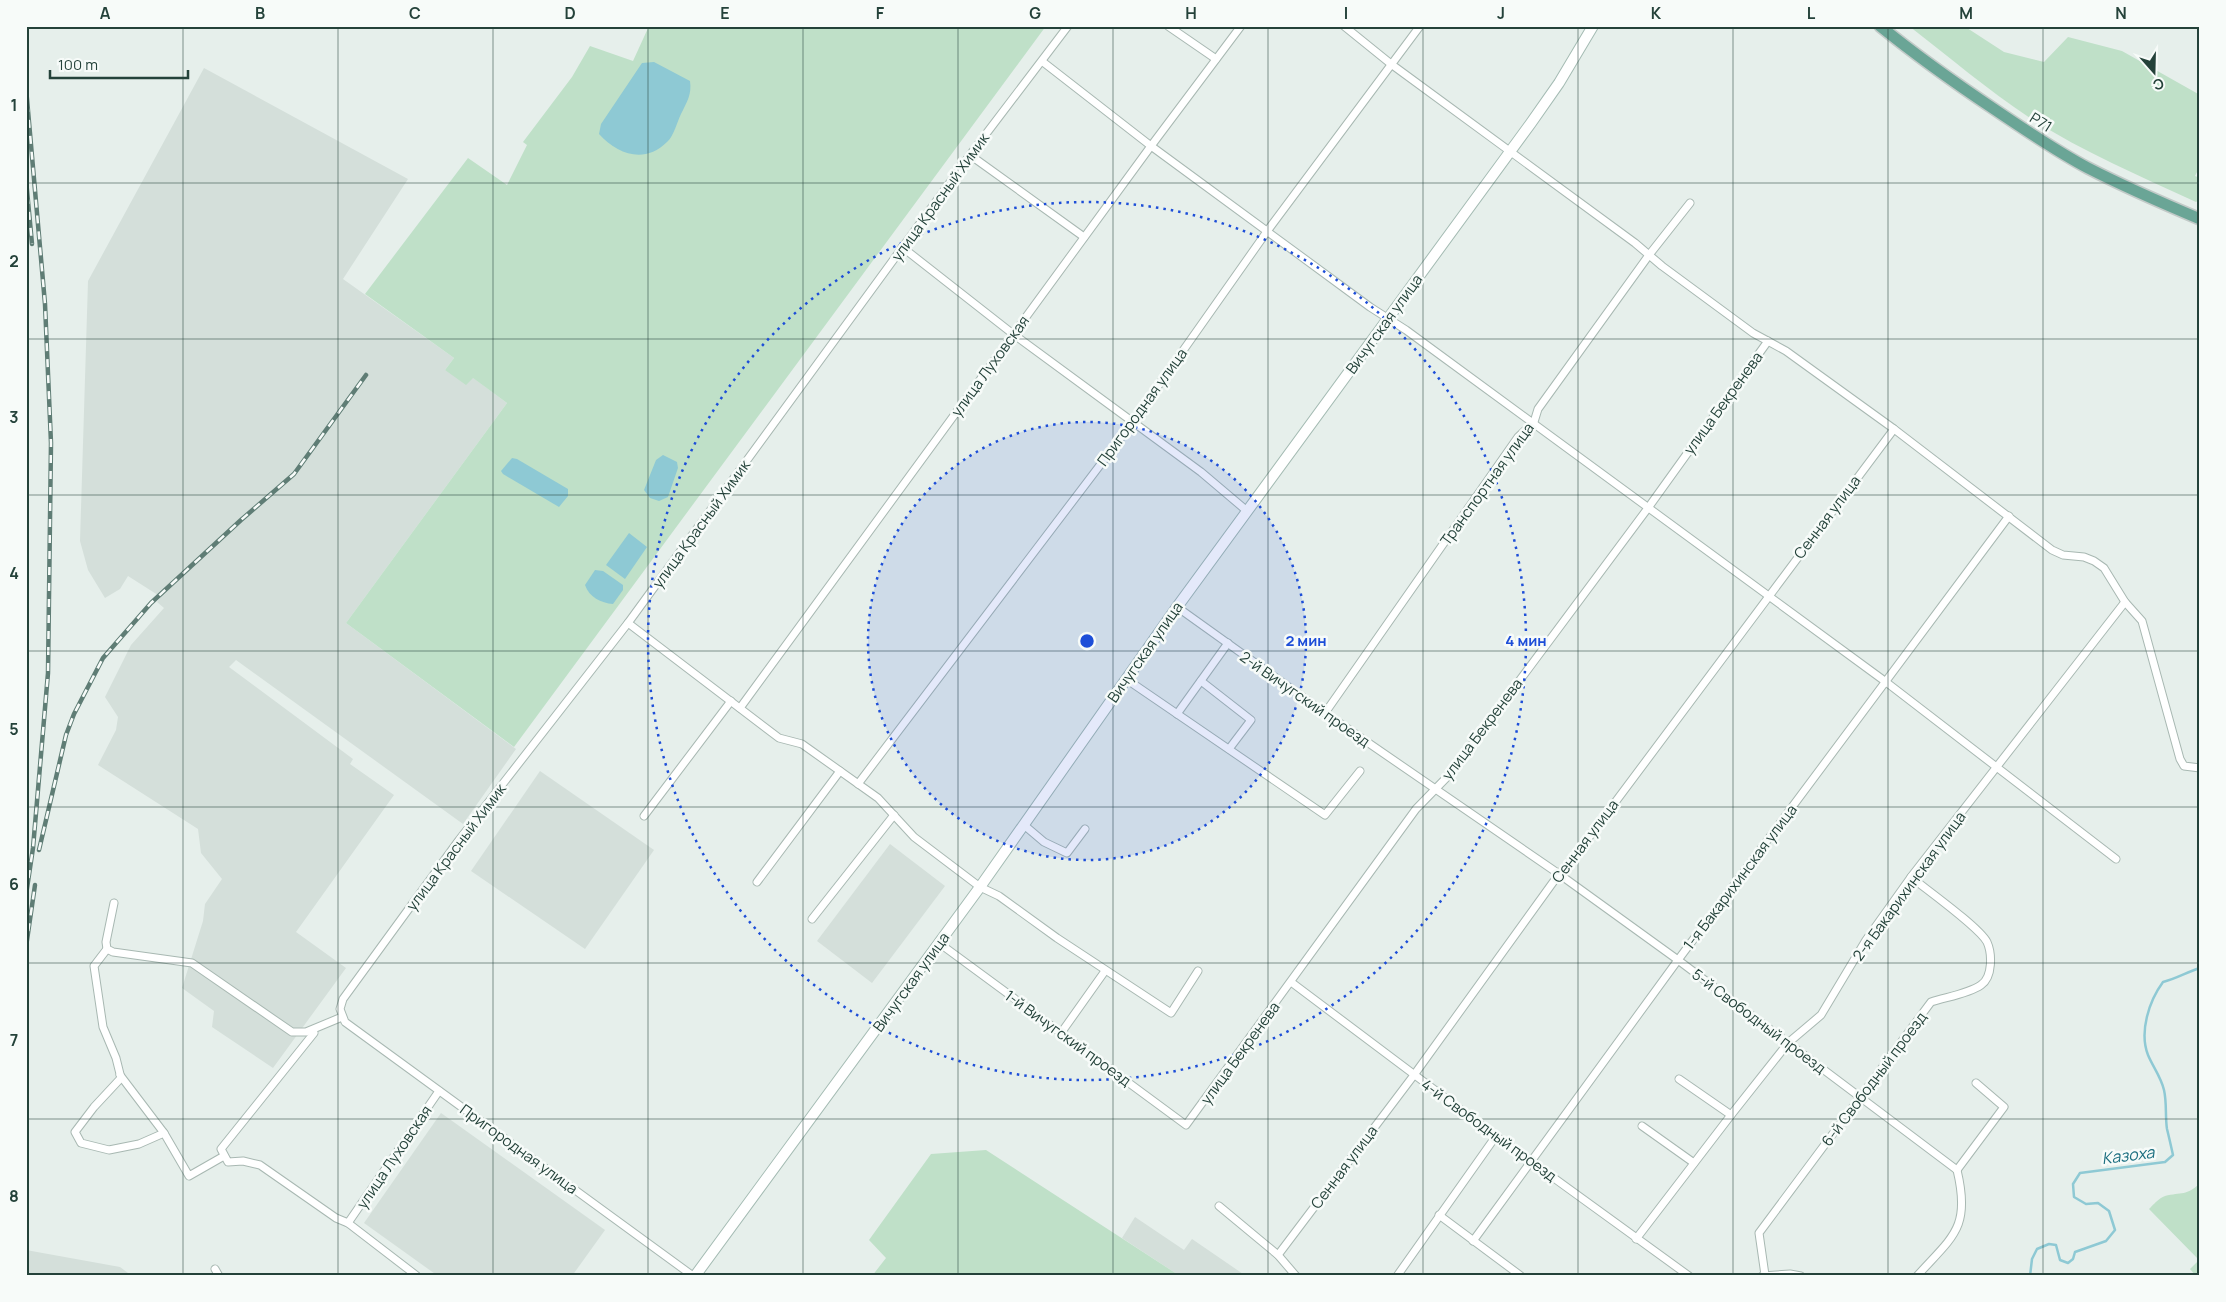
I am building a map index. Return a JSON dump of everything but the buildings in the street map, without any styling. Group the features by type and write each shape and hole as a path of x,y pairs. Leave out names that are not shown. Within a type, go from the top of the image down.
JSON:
{"main road":[{"name":"Вичугская улица","path":"694,1276 980,887 1176,607 1511,150 1559,82 1594,26"},
{"name":"Р71","path":"1880,26 1914,54 2027,132 2086,167 2134,191 2200,219"}],"street":[{"name":"улица Красный Химик","path":"344,1019 340,1009 349,991 459,840 628,623 902,247 970,155 1043,62 1068,26"},
{"path":"1168,26 1216,59"},
{"name":"улица Луховская","path":"740,708 1084,237 1242,26"},
{"path":"1344,26 1391,64 1511,150 1753,333 1768,341 1894,429 2052,550 2063,555 2084,557 2104,568 2125,602 2142,621 2180,758 2184,766 2200,768"},
{"name":"Пригородная улица","path":"858,784 1132,423 1268,230 1420,26"},
{"path":"1043,62 1151,146 1388,319 1534,422 1648,508 1769,595 1886,682 2116,859"},
{"path":"970,155 1084,237"},
{"name":"Транспортная улица","path":"1325,713 1518,437 1534,422 1538,409 1649,255 1690,203"},
{"path":"902,247 1013,334 1207,477 1247,511"},
{"name":"улица Бекренева","path":"1194,1115 1416,809 1456,766 1648,508 1768,341"},
{"name":"Сенная улица","path":"1278,1255 1414,1075 1559,874 1575,856 1894,429"},
{"name":"1-я Бакарихинская улица","path":"1473,1240 1678,960 2009,516"},
{"name":"2-я Бакарихинская улица","path":"1636,1238 1788,1043 1821,1015 1866,940 1911,877 2125,602"},
{"name":"2-й Вичугский проезд","path":"1176,607 1435,789"},
{"path":"628,623 779,738 802,744 878,798 914,836 980,887 999,896 1105,971 1171,1013 1198,971"},
{"path":"1177,714 1228,643"},
{"path":"1126,679 1325,815 1360,771"},
{"path":"1201,681 1251,720 1229,749"},
{"path":"644,816 731,701"},
{"path":"757,882 840,771"},
{"name":"5-й Свободный проезд","path":"1435,789 1559,874 1678,960 1957,1170"},
{"path":"812,919 894,815"},
{"path":"1024,824 1044,842 1067,853 1085,830"},
{"name":"6-й Свободный проезд","path":"1763,1275 1759,1233 1931,1002 1982,984 1988,978 1990,970 1987,942 1974,928 1911,877"},
{"path":"114,903 106,942 107,949 94,966 103,1027 116,1058 121,1078 94,1107 75,1132 81,1143 109,1150 139,1144 164,1132"},
{"name":"1-й Вичугский проезд","path":"939,943 1186,1125 1194,1115"},
{"path":"107,949 113,952 192,963 292,1032 306,1032 344,1019"},
{"path":"1062,1033 1105,971"},
{"name":"4-й Свободный проезд","path":"1291,982 1496,1136 1689,1276"},
{"name":"Пригородная улица","path":"344,1019 439,1091 694,1276"},
{"path":"226,1159 221,1149 314,1033"},
{"path":"120,1075 164,1132 189,1176 226,1159 260,1166 336,1218 348,1223 417,1276"},
{"path":"1679,1079 1730,1115"},
{"path":"1917,1276 1956,1234 1961,1220 1962,1190 1957,1170 2004,1107 1976,1083"},
{"name":"улица Луховская","path":"348,1223 439,1091"},
{"path":"1642,1126 1694,1163"},
{"path":"1397,1276 1496,1136"},
{"path":"1219,1206 1278,1255 1296,1276"},
{"path":"1439,1216 1521,1276"},
{"path":"1763,1275 1790,1274 1801,1276"}],"shaded area":[{"path":"204,68 408,179 343,279 454,358 445,370 472,377 507,403 346,623 516,749 463,824 236,660 229,667 353,759 350,764 394,795 296,932 346,968 273,1068 212,1027 214,1011 182,988 203,921 205,904 222,879 201,853 198,829 98,765 116,730 118,717 105,697 131,645 164,608 157,602 161,597 128,576 120,589 105,598 88,570 80,541 88,281"},
{"path":"540,771 654,850 585,949 471,871"},
{"path":"890,844 945,886 872,983 817,941"},
{"path":"441,1113 605,1230 572,1276 438,1276 364,1223"},
{"path":"1135,1217 1184,1250 1192,1239 1246,1276 1180,1276 1122,1238"},
{"path":"26,1250 120,1267 132,1276 26,1276"}],"green space":[{"path":"649,26 1046,26 514,747 346,623 507,403 473,378 466,385 445,370 454,358 365,294 468,158 507,185 527,145 523,142 572,77 590,46 633,61"},
{"path":"1909,26 1964,26 2004,52 2044,62 2068,37 2122,51 2200,95 2200,166 2195,176 2200,178 2200,199 2196,202 2070,142 2030,118 1999,96"},
{"path":"986,1150 1180,1276 872,1276 886,1258 869,1240 931,1154"},
{"path":"2200,1183 2200,1276 2196,1276 2190,1269 2199,1260 2149,1209 2163,1197 2187,1192"}],"water":[{"path":"654,62 690,81 689,98 673,133 659,149 641,155 623,152 599,134 601,124 642,63"},
{"path":"663,455 677,462 678,468 668,497 659,501 650,498 644,490 656,460"},
{"path":"512,458 517,459 568,489 568,496 559,507 503,474 501,471"},
{"path":"629,533 647,547 625,579 606,565"},
{"path":"595,570 603,571 623,585 623,590 613,604 596,599 589,593 585,585"}],"waterway":[{"name":"Казоха","path":"2030,1276 2032,1259 2037,1249 2049,1244 2056,1245 2060,1260 2068,1263 2073,1259 2075,1252 2106,1241 2115,1230 2109,1211 2098,1203 2086,1204 2074,1197 2073,1184 2080,1173 2165,1162 2173,1155 2167,1129 2164,1090 2145,1046 2145,1027 2153,998 2163,982 2200,968"}],"railway":[{"path":"26,88 45,304 51,443 48,673 33,848 26,895"},
{"path":"26,180 32,244"},
{"path":"39,850 66,735 74,714 103,658 151,603 294,474 366,375"},
{"path":"26,947 35,885"}]}
